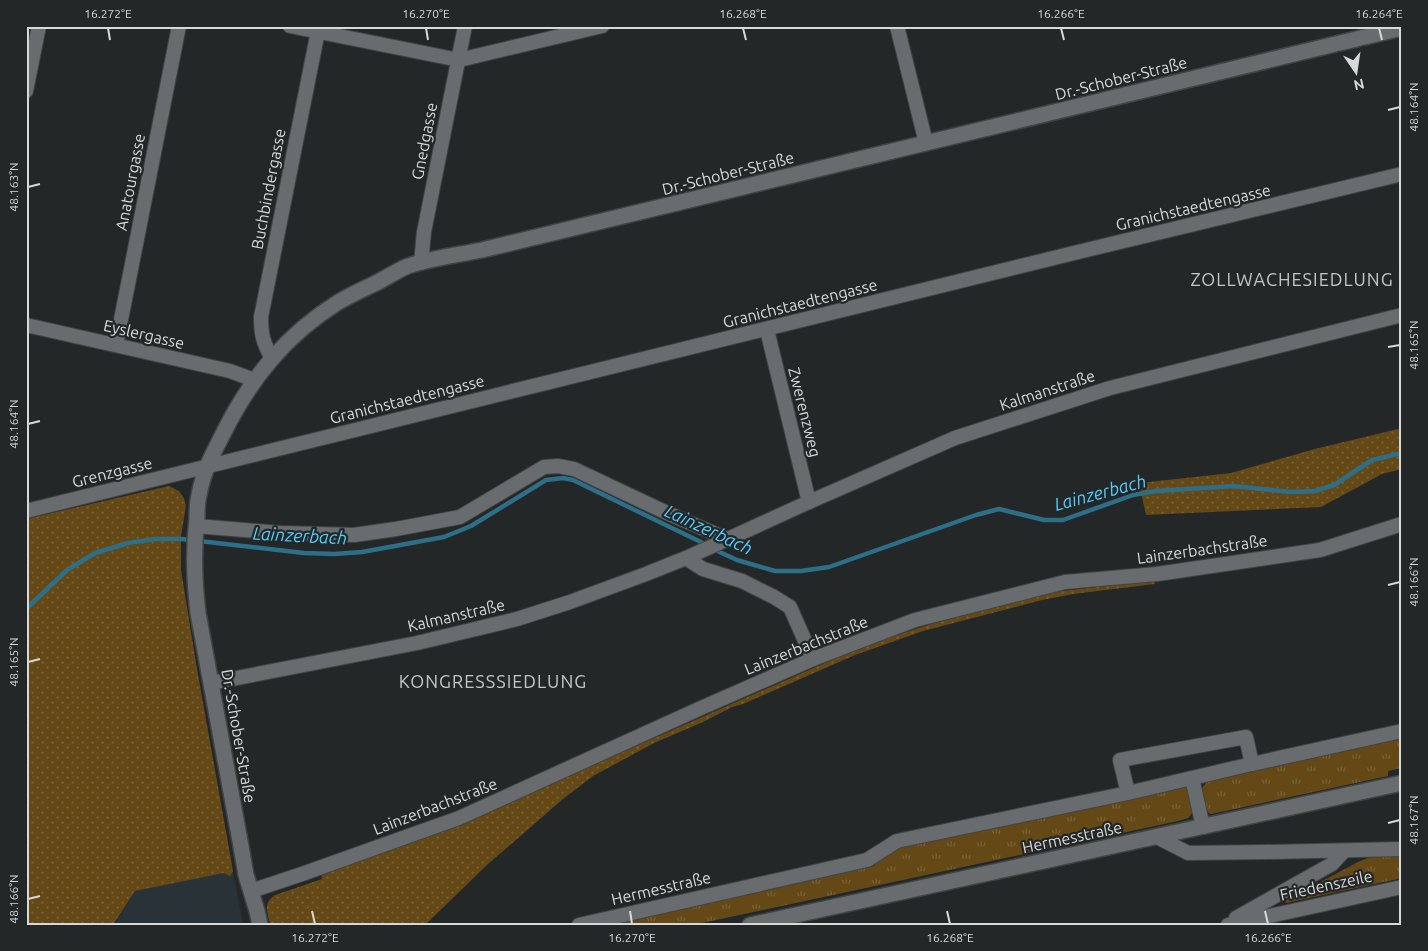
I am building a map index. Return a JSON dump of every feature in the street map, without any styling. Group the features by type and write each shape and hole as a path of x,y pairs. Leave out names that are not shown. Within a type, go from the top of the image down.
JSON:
{"street":[{"path":"26,91 39,26"},
{"name":"Anatourgasse","path":"116,345 179,26"},
{"path":"290,26 318,29 458,60 602,26"},
{"name":"Gnedgasse","path":"421,263 424,232 465,26"},
{"path":"897,26 926,142"},
{"name":"Dr.-Schober-Straße","path":"260,925 240,841 198,613 194,582 196,528 199,496 207,466 240,401 272,358 292,337 314,319 338,303 406,267 1402,28"},
{"name":"Buchbindergasse","path":"272,358 262,339 261,317 318,29"},
{"name":"Granichstaedtengasse","path":"207,466 1402,174"},
{"name":"Kalmanstraße","path":"212,683 417,643 517,619 570,602 686,558 955,438 1110,388 1402,315"},
{"name":"Eyslergasse","path":"26,325 230,371 254,380"},
{"name":"Zwerenzweg","path":"767,330 809,502"},
{"name":"Grenzgasse","path":"26,511 207,466"},
{"path":"196,528 280,533 354,534 396,529 460,517 544,467 558,466 574,469 723,541"},
{"name":"Lainzerbachstraße","path":"251,891 459,818 813,659 915,620 1065,582 1157,574 1320,550 1402,524"},
{"path":"686,558 703,569 742,581 790,607 813,659"},
{"name":"Hermesstraße","path":"579,925 867,860 897,842 1128,793 1402,731"},
{"path":"1128,793 1120,760 1246,737 1252,764"},
{"path":"1192,778 1203,827"},
{"name":"Hermesstraße","path":"750,925 1402,783"},
{"path":"1157,837 1188,852 1402,849"},
{"path":"1226,925 1332,864 1344,851"},
{"name":"Friedenszeile","path":"1226,925 1402,886"}],"shaded area":[{"path":"233,871 243,925 114,925 135,891"}],"green space":[{"path":"1402,428 1402,469 1382,474 1321,507 1146,515 1139,483 1231,473 1315,449"},
{"path":"169,486 179,491 184,498 186,506 181,536 181,570 233,871 230,876 224,873 135,891 113,925 26,925 26,519"},
{"path":"1154,581 1155,584 1073,594 1042,600 923,631 855,655 743,704 732,707 654,743 593,776 563,799 487,865 425,925 270,925 267,905 275,895 322,879 321,874 459,824 868,644 960,615 1052,592"},
{"path":"1402,738 1402,770 1401,768 1388,771 1388,776 1211,814 1204,807 1201,789 1207,782"},
{"path":"1183,785 1189,790 1193,812 1188,818 1178,821 693,925 597,925 873,866 885,855 900,847"},
{"path":"1402,854 1402,878 1286,903 1285,901 1358,862 1375,855"}],"waterway":[{"name":"Lainzerbach","path":"713,549 737,560 775,571 801,571 829,567 976,515 999,509 1044,520 1063,520 1133,495 1156,491 1234,486 1290,492 1315,491 1334,485 1372,460 1402,453"},
{"name":"Lainzerbach","path":"26,609 67,570 95,553 128,543 155,539 182,539 304,553 334,554 362,552 444,537 471,526 546,480 563,478 573,480 707,545"}],"district":[{"name":"ZOLLWACHESIEDLUNG","path":"1292,279"},
{"name":"KONGRESSSIEDLUNG","path":"493,681"}]}
